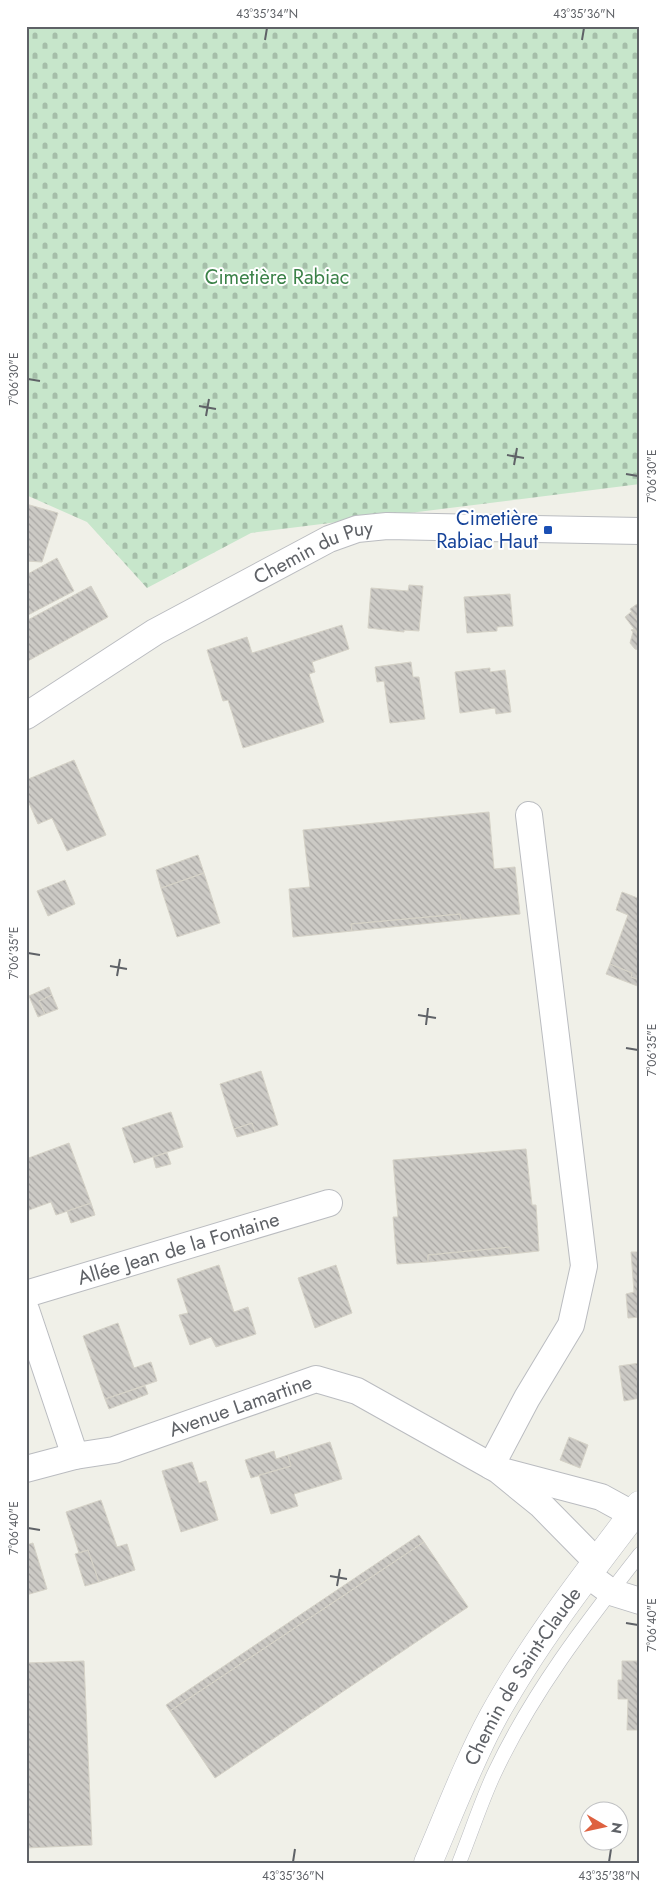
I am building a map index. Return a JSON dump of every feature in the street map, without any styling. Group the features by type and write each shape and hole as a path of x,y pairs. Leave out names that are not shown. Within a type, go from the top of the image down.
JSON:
{"street":[{"name":"Chemin du Puy","path":"26,716 173,622 329,539 357,529 387,526 640,531"},
{"path":"494,1468 527,1398 571,1325 584,1266 529,815"},
{"name":"Allée Jean de la Fontaine","path":"26,1294 329,1204"},
{"path":"26,1310 75,1456"},
{"name":"Avenue Lamartine","path":"26,1469 75,1456 114,1450 316,1379 357,1391 494,1468 541,1505 593,1568 610,1592"},
{"name":"Avenue Lamartine","path":"494,1468 600,1497 636,1509"},
{"name":"Chemin de Saint-Claude","path":"428,1863 493,1718 518,1674 636,1509"},
{"path":"610,1592 640,1601"}],"lane":[{"name":"Chemin de Saint-Claude","path":"459,1863 494,1774 523,1718 550,1673 640,1554"}],"green space":[{"name":"Cimetière Rabiac","path":"26,26 640,26 640,484 251,533 147,588 87,522 26,495"}],"building":[{"path":"26,504 58,513 42,562 26,561"},
{"path":"57,558 74,591 26,616 26,575"},
{"path":"409,585 423,586 419,631 404,630 404,632 368,628 371,588 408,591"},
{"path":"91,586 108,617 26,662 26,621"},
{"path":"510,594 513,626 497,627 497,631 467,633 464,597"},
{"path":"640,602 640,624 630,609"},
{"path":"631,612 640,624 640,637 625,617"},
{"path":"342,625 349,649 312,662 315,672 309,674 324,722 243,748 228,700 223,701 207,650 247,637 252,653"},
{"path":"634,629 640,637 640,650 635,649 630,643 633,632 631,630"},
{"path":"411,662 413,677 419,677 425,719 390,723 384,681 377,682 375,667"},
{"path":"490,668 490,672 505,670 511,712 496,714 495,708 460,713 455,672"},
{"path":"74,760 106,835 67,851 52,818 38,824 26,796 26,780"},
{"path":"489,812 494,869 515,867 520,914 461,920 460,914 351,924 352,931 293,937 289,889 310,887 303,830"},
{"path":"198,855 204,873 161,888 156,870"},
{"path":"204,873 220,923 177,937 161,888"},
{"path":"65,880 75,904 48,916 37,891"},
{"path":"622,892 640,899 640,980 631,977 632,973 610,964 628,915 616,910"},
{"path":"460,914 461,920 352,931 351,924"},
{"path":"610,964 632,973 631,977 640,980 640,987 606,974"},
{"path":"49,987 52,995 39,1001 45,1014 38,1017 29,996"},
{"path":"52,995 58,1009 45,1014 39,1001"},
{"path":"261,1071 278,1125 255,1132 252,1123 234,1129 220,1084"},
{"path":"171,1112 183,1147 134,1163 122,1128"},
{"path":"252,1123 255,1132 237,1137 234,1129"},
{"path":"69,1143 91,1203 56,1215 51,1202 29,1210 26,1202 26,1159"},
{"path":"526,1149 532,1205 536,1205 539,1251 511,1254 510,1247 428,1255 428,1262 397,1264 393,1217 398,1217 393,1160"},
{"path":"167,1153 171,1164 156,1168 153,1157"},
{"path":"91,1203 95,1215 71,1223 67,1211"},
{"path":"510,1247 511,1254 428,1262 428,1255"},
{"path":"631,1252 640,1252 640,1317 628,1318 626,1294 634,1292"},
{"path":"219,1265 234,1312 248,1307 256,1334 216,1347 211,1337 190,1345 179,1315 188,1313 177,1279"},
{"path":"336,1265 352,1313 315,1328 298,1278"},
{"path":"118,1323 134,1368 151,1362 157,1381 105,1399 83,1336"},
{"path":"640,1363 640,1398 624,1401 619,1366"},
{"path":"145,1386 148,1394 109,1409 105,1399"},
{"path":"569,1437 588,1445 580,1468 560,1460"},
{"path":"330,1442 342,1479 294,1494 298,1506 271,1514 259,1475 291,1466 288,1455"},
{"path":"274,1451 276,1459 288,1455 291,1466 251,1478 245,1460"},
{"path":"192,1462 199,1483 206,1481 218,1520 181,1532 162,1471"},
{"path":"101,1500 117,1547 127,1544 135,1570 99,1582 88,1550 79,1553 66,1512"},
{"path":"419,1535 424,1542 170,1711 166,1705"},
{"path":"424,1542 468,1607 215,1778 170,1711"},
{"path":"33,1543 47,1589 26,1595 26,1545"},
{"path":"88,1550 99,1582 85,1586 75,1554"},
{"path":"84,1661 92,1845 26,1848 26,1663"},
{"path":"622,1661 640,1661 640,1730 627,1730 628,1699 618,1699 618,1680 622,1680"}],"place":[{"name":"Cimetière Rabiac Haut","path":"548,530"}]}
